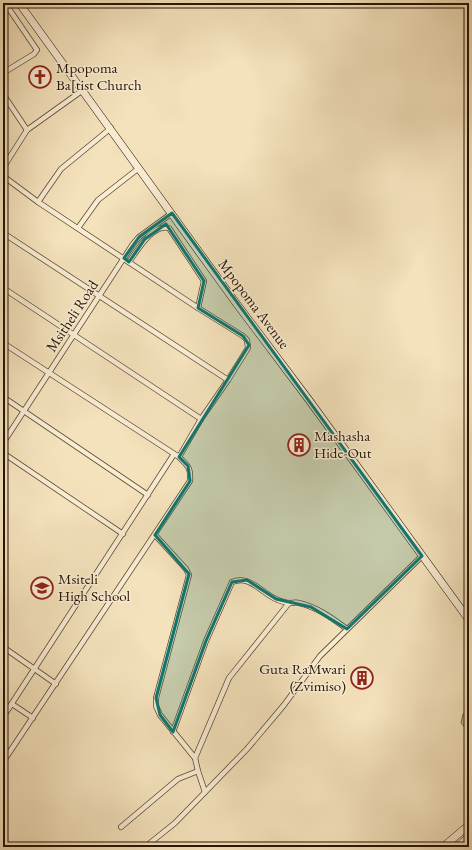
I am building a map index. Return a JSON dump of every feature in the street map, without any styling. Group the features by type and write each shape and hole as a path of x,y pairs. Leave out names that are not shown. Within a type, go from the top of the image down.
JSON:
{"street":[{"path":"3,73 34,54 37,50 5,3"},
{"name":"Mpopoma Avenue","path":"19,3 111,128 236,303 310,400 469,620"},
{"path":"3,168 27,130 83,90"},
{"path":"3,94 27,130"},
{"path":"38,202 61,169 111,128"},
{"path":"78,228 98,200 139,168"},
{"path":"3,176 38,202 243,336 247,340 248,348 176,456 148,494 3,717"},
{"name":"Msitheli Road","path":"3,442 139,237 172,213"},
{"path":"129,262 145,239 162,227 169,228 204,281 198,308"},
{"path":"3,233 228,380"},
{"path":"3,288 201,419"},
{"path":"3,343 176,456 188,466 190,471 190,481 3,762"},
{"path":"3,397 148,494"},
{"path":"3,453 123,534"},
{"path":"155,534 186,569 189,575 156,698 156,706 160,715 195,758 205,792"},
{"path":"145,847 175,823 246,749 284,705 320,656 422,556"},
{"path":"173,732 206,641 232,582 238,579 247,580 276,599 288,603 297,602 311,606 347,629"},
{"path":"195,758 229,678 288,603"},
{"path":"3,647 56,684"},
{"path":"3,704 33,718"},
{"path":"121,827 178,779 198,772"},
{"path":"443,847 469,825"},
{"path":"458,847 469,837"}],"highlighted area":[{"path":"172,213 422,556 347,629 311,607 276,599 247,580 232,582 206,641 173,732 160,715 156,698 189,574 155,535 190,481 188,466 179,457 249,345 243,336 198,308 204,281 166,224 145,239 129,262 124,258 139,237"}],"green space":[{"path":"469,708 469,732 461,723 463,714"}],"place":[{"name":"Mpopoma Ba[tist Church","path":"40,77"},
{"name":"Mashasha Hide-Out","path":"299,445"},
{"name":"Msiteli High School","path":"42,588"},
{"name":"Guta RaMwari (Zvimiso)","path":"362,678"}]}
